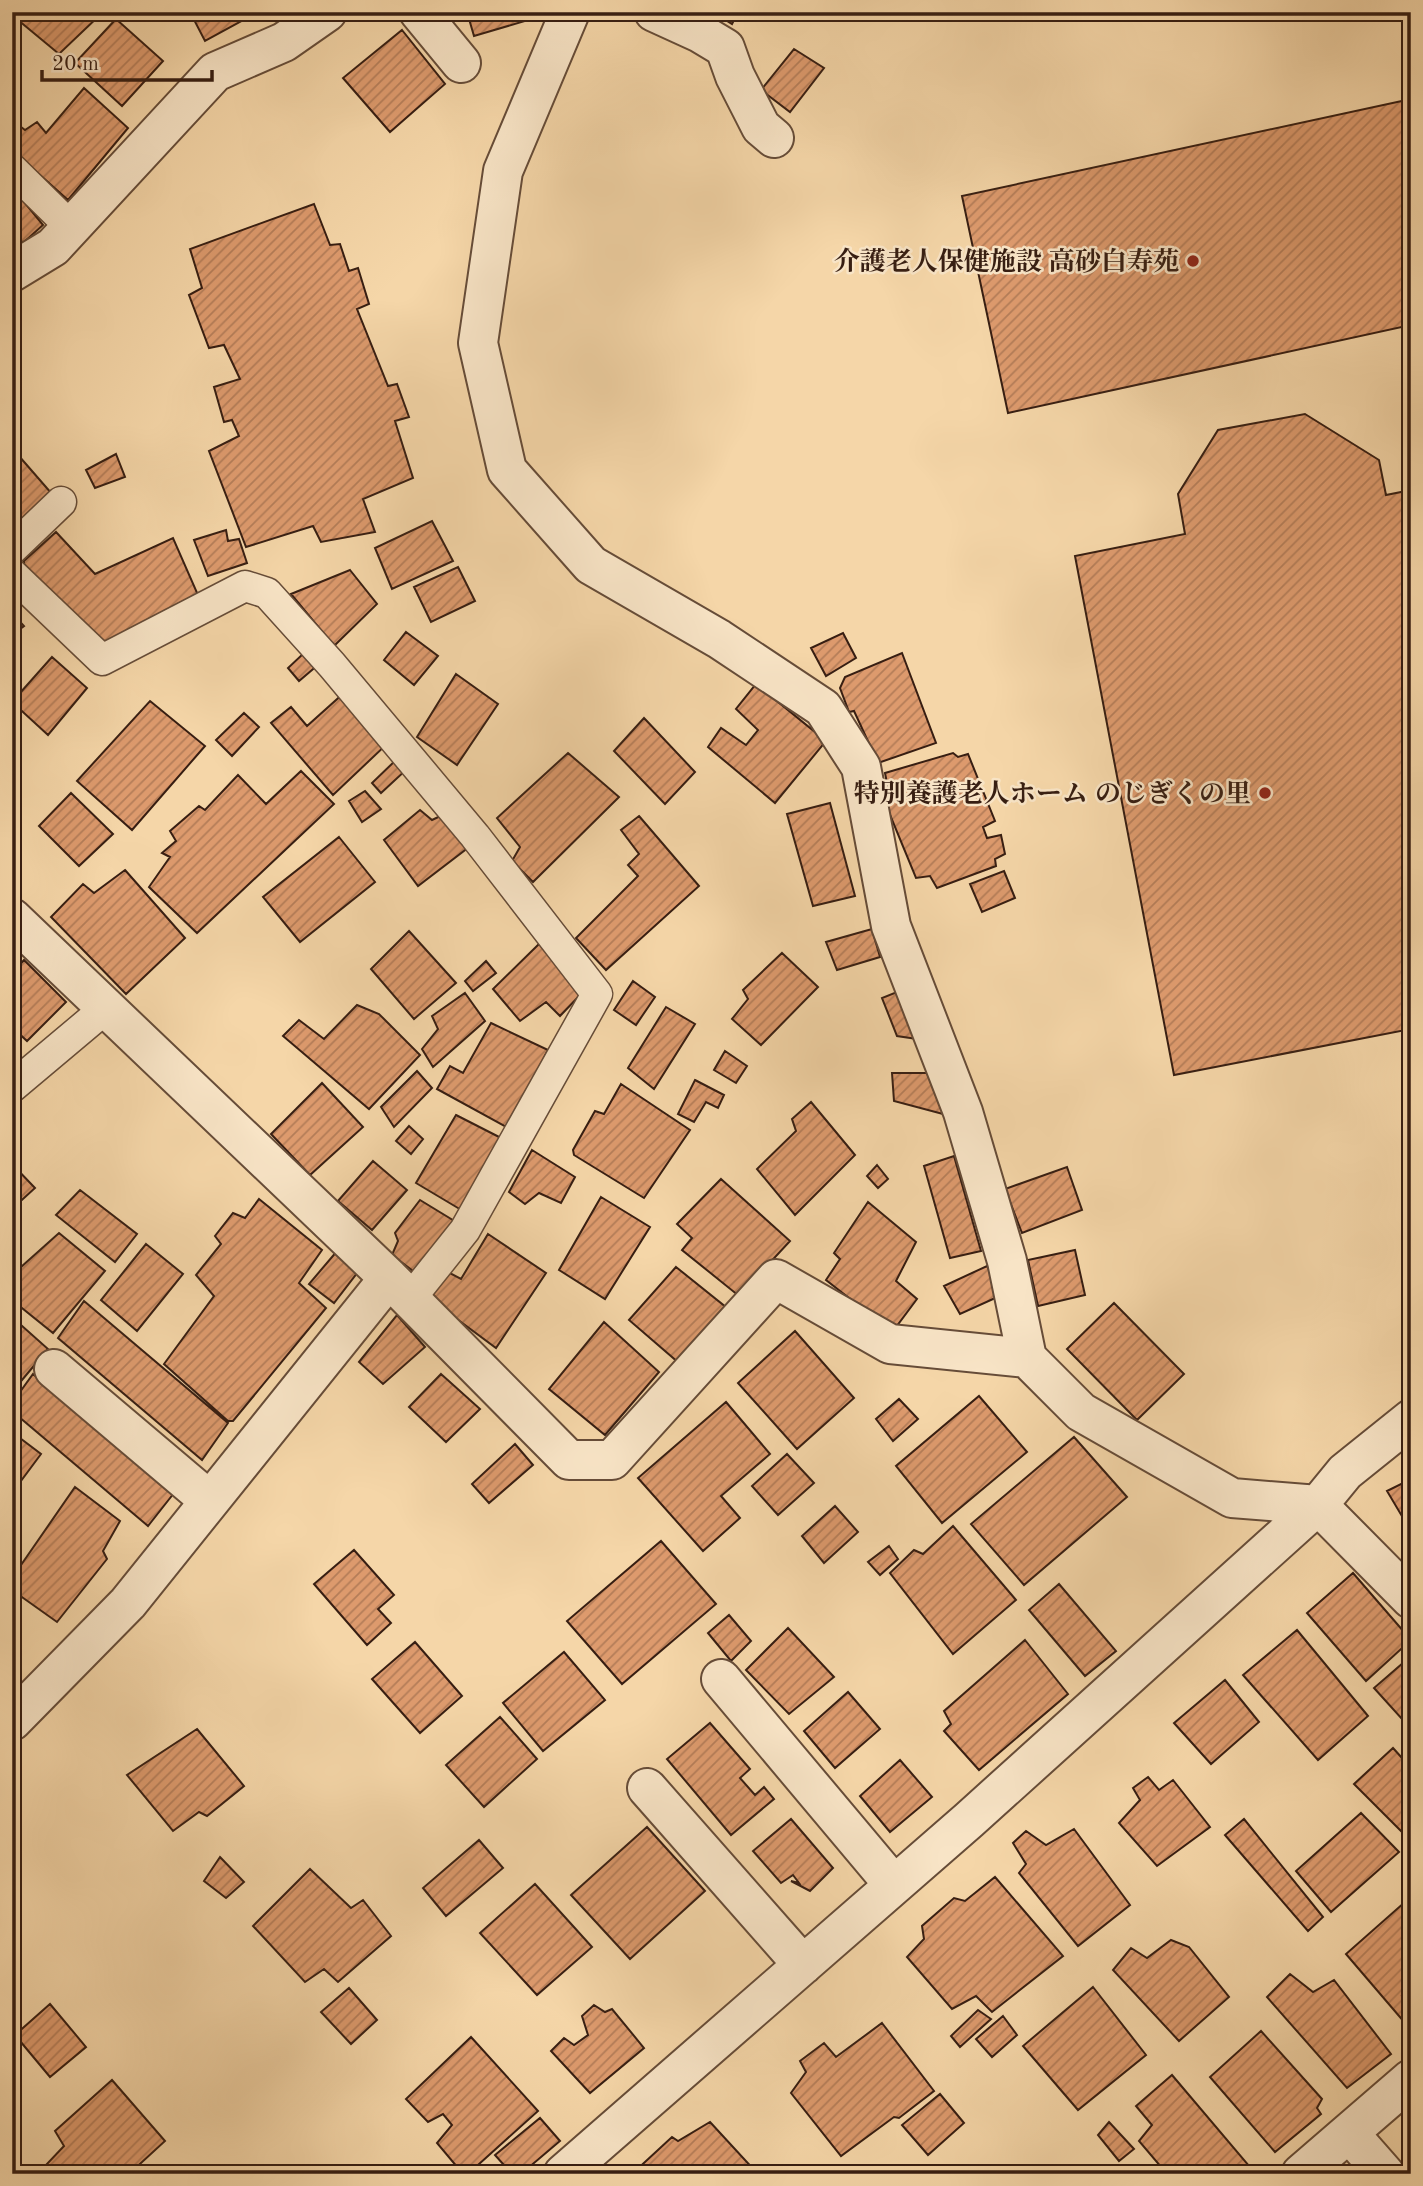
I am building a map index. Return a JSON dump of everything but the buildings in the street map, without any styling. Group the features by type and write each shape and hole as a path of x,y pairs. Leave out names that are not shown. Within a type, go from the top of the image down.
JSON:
{"street":[{"path":"12,272 53,247 215,72 284,42 327,12"},
{"path":"419,12 461,64"},
{"path":"570,12 503,171 478,343 508,470 591,565 719,639 823,708 861,767 891,926 963,1112 1007,1261 1027,1358 1081,1412 1232,1498 1318,1505 1411,1599"},
{"path":"654,12 725,48 761,127 774,138"},
{"path":"12,918 399,1288 569,1460 612,1460 776,1279 890,1343 1027,1358"},
{"path":"12,1721 128,1603 210,1500 399,1288"},
{"path":"54,1369 210,1500"},
{"path":"563,2174 894,1885 1318,1505 1345,1472 1411,1419"},
{"path":"721,1679 894,1885"},
{"path":"647,1788 803,1965"},
{"path":"1301,2174 1411,2079"},
{"path":"1349,2133 1385,2174"}],"lane":[{"path":"12,169 71,227"},
{"path":"12,549 61,502"},
{"path":"12,573 102,660 245,586 267,593 332,664 475,836 597,994 465,1230 399,1288"},
{"path":"12,1087 106,1008"}],"place":[{"name":"介護老人保健施設 高砂白寿苑","path":"1193,261"},
{"name":"特別養護老人ホーム のじぎくの里","path":"1265,793"}]}
